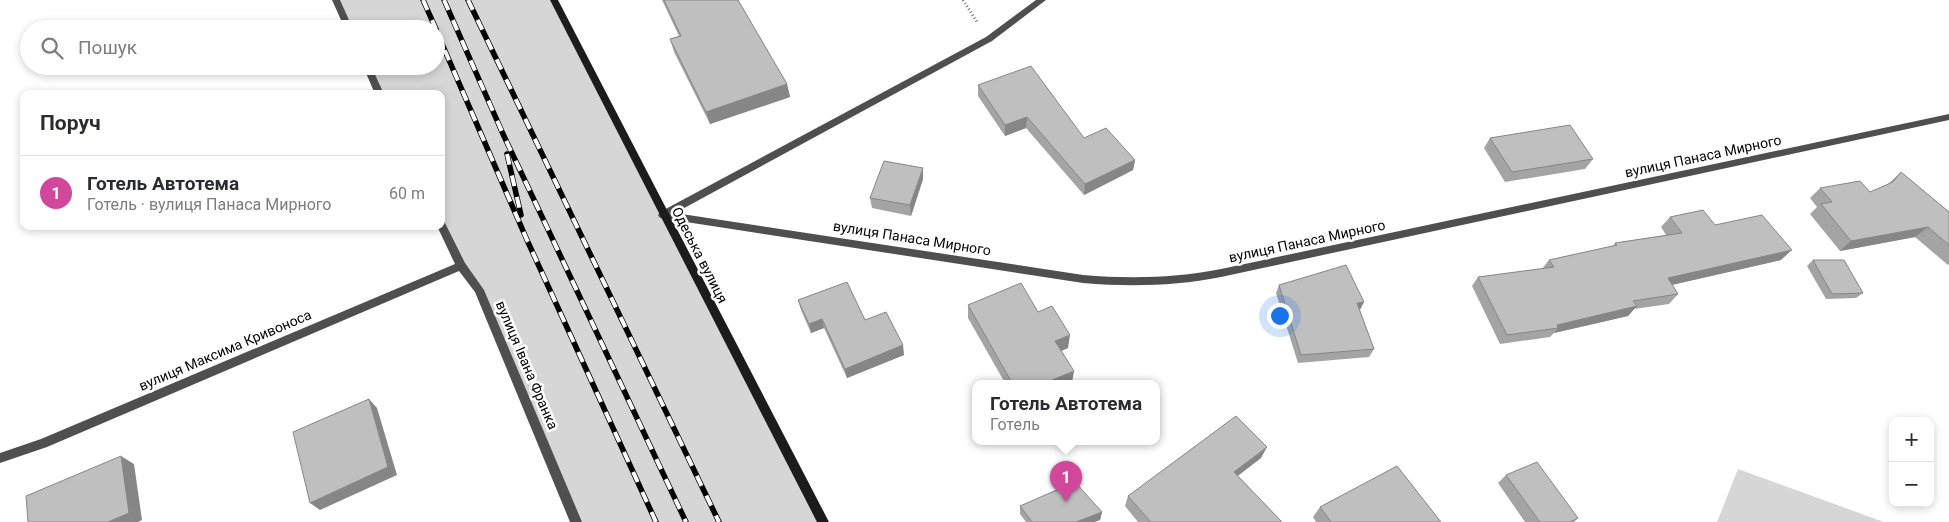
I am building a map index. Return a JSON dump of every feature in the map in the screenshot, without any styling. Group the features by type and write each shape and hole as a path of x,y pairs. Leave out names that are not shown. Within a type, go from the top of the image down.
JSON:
{"main road":[{"name":"Одеська вулиця","path":"554,0 663,215 823,522"}],"street":[{"path":"336,0 345,20"},
{"path":"663,215 989,39 1042,0"},
{"path":"371,75 378,90"},
{"name":"вулиця Панаса Мирного","path":"663,215 1083,278 1138,283 1172,281 1221,273 1949,117"},
{"name":"вулиця Івана Франка","path":"444,230 461,266 479,290 576,522"},
{"name":"вулиця Максима Кривоноса","path":"0,458 44,443 461,266"}],"path":[{"path":"963,0 989,39"}],"shaded area":[{"path":"336,0 554,0 823,522 576,522 479,290 444,230 445,90 378,90 371,75 445,75 445,20 345,20"},
{"path":"1738,469 1884,522 1717,522"}],"building":[{"path":"664,0 738,0 787,84 706,112 670,39 681,36"},
{"path":"1031,66 1084,138 1106,128 1135,160 1085,184 1027,117 1005,125 978,85"},
{"path":"1570,125 1593,159 1512,172 1490,138"},
{"path":"884,161 923,168 910,205 870,198"},
{"path":"1901,172 1949,212 1949,245 1928,227 1851,241 1821,204 1832,202 1820,188 1860,181 1870,192 1893,182"},
{"path":"1703,210 1715,225 1762,215 1792,250 1668,278 1678,294 1633,301 1637,306 1557,325 1558,328 1507,335 1478,277 1554,267 1549,260 1617,245 1615,243 1682,233 1670,217"},
{"path":"1813,260 1844,260 1863,293 1832,294"},
{"path":"1346,265 1364,302 1357,303 1374,349 1301,355 1279,285"},
{"path":"847,282 865,320 886,312 903,345 845,369 822,319 809,324 798,300"},
{"path":"1021,283 1038,312 1052,306 1070,335 1055,341 1074,371 1052,380 1010,380 968,305"},
{"path":"369,399 388,467 310,503 293,432"},
{"path":"1236,416 1267,447 1234,472 1282,522 1151,522 1128,496"},
{"path":"121,456 129,513 108,522 28,522 26,496"},
{"path":"1537,462 1578,518 1570,522 1540,522 1506,475"},
{"path":"1397,466 1441,522 1331,522 1320,507"},
{"path":"1075,482 1102,512 1076,522 1032,522 1020,506"}],"railway":[{"path":"423,0 432,20"},
{"path":"444,0 503,134 686,522"},
{"path":"468,0 719,522"},
{"path":"445,51 527,240 656,522"},
{"path":"507,154 521,215"}],"place":[{"name":"Готель Автотема","path":"1066,502"}]}
